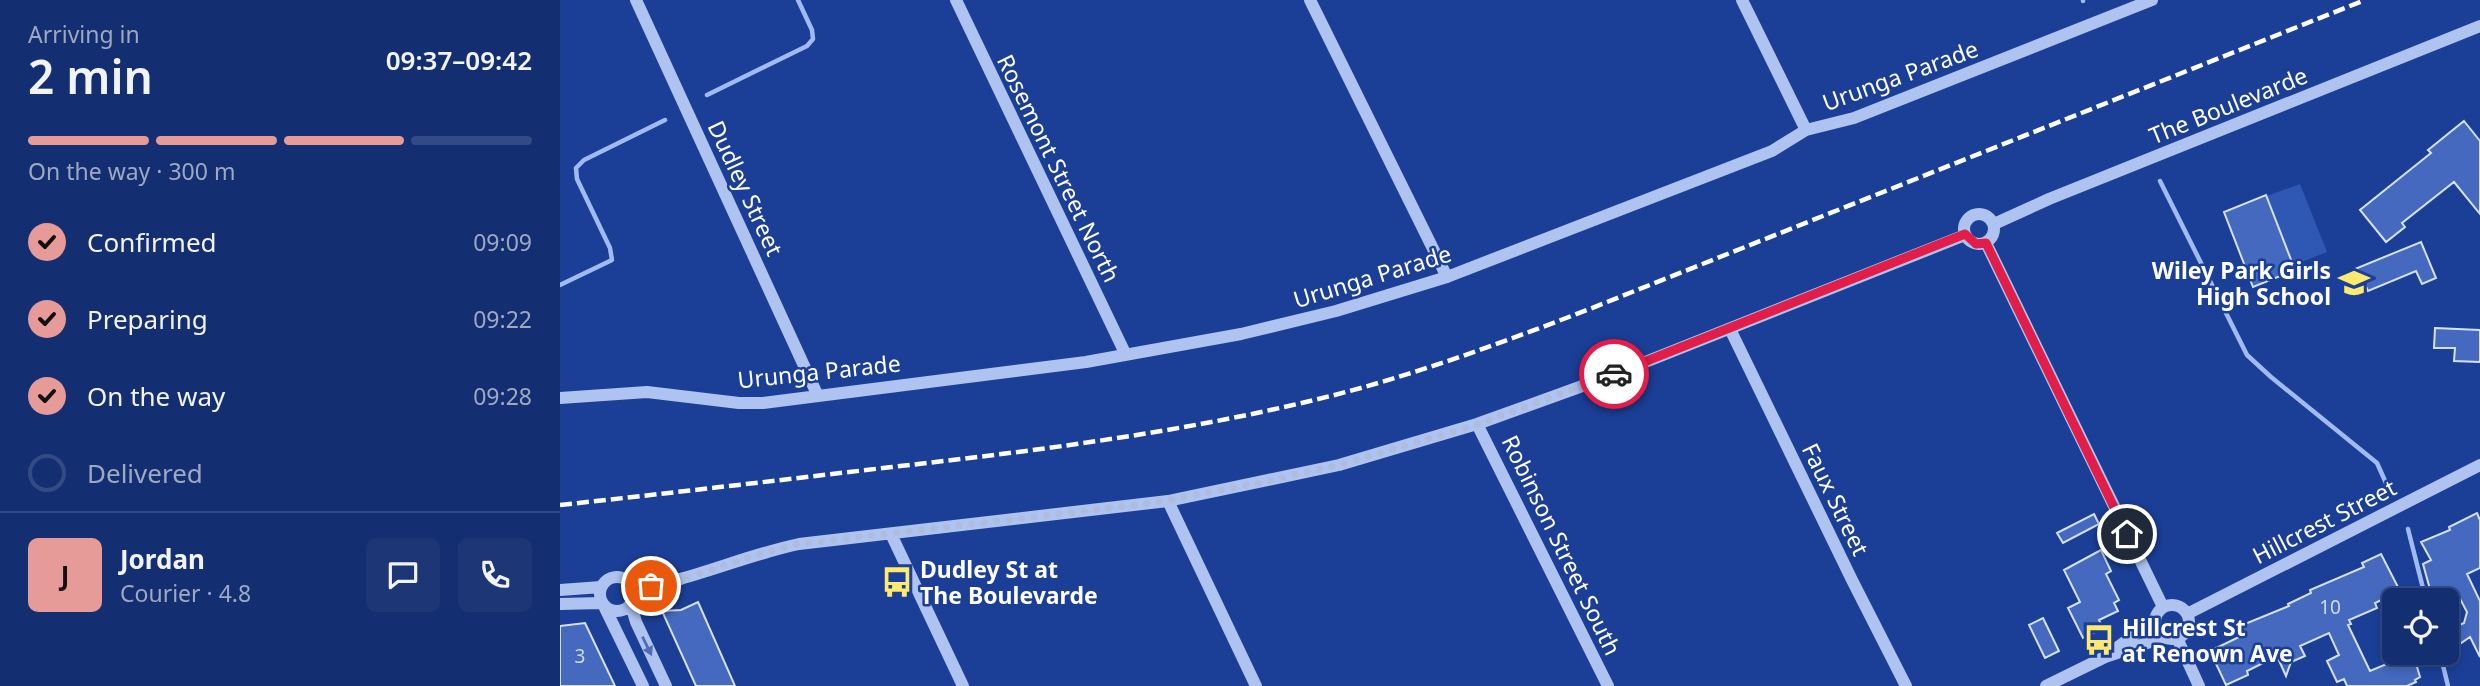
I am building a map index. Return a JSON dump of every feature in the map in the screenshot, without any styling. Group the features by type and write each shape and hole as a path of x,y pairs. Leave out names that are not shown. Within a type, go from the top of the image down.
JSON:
{"street":[{"name":"Dudley Street","path":"636,0 817,394"},
{"name":"Rosemont Street North","path":"956,0 1125,354"},
{"path":"1310,0 1447,277"},
{"path":"1742,0 1806,130"},
{"name":"Urunga Parade","path":"560,398 647,392 763,402 1086,362 1241,334 1336,311 1447,277 1772,151 1806,130 1854,118 2152,0"},
{"name":"The Boulevarde","path":"1994,225 2049,199 2480,26"},
{"path":"1974,215 1988,217 1994,225 1992,237 1986,243 1976,244 1965,234 1965,225 1974,215"},
{"path":"634,589 690,578 773,549 824,540 1168,501 1339,465 1478,424 1730,329 1965,234"},
{"path":"1986,243 2163,607"},
{"name":"Faux Street","path":"1730,329 1906,686"},
{"name":"Robinson Street South","path":"1478,424 1608,686"},
{"name":"Hillcrest Street","path":"2187,614 2480,465"},
{"path":"1168,501 1256,686"},
{"path":"891,534 963,686"},
{"path":"560,604 603,605 615,612 626,609 634,600 634,589 626,580 615,577 605,582 601,587 603,605 643,686"},
{"path":"560,590 601,587"},
{"path":"631,605 636,622 666,686"},
{"path":"2046,686 2105,657 2183,635 2189,625 2187,614 2179,606 2163,607 2155,619 2105,657"},
{"path":"2155,619 2157,630 2171,638 2199,686"}],"shaded area":[{"path":"2300,184 2327,252 2294,265 2267,196"}],"building":[{"path":"2464,121 2480,141 2480,214 2454,182 2402,223 2405,227 2386,242 2360,210 2431,153 2428,150"},
{"path":"2266,195 2295,270 2253,287 2224,212"},
{"path":"2421,242 2436,278 2422,284 2416,271 2368,291 2363,280 2355,283 2350,271"},
{"path":"2435,328 2480,330 2480,362 2454,361 2455,348 2434,348"},
{"path":"2477,513 2480,520 2480,568 2467,574 2480,601 2480,657 2470,637 2459,645 2459,625 2464,623 2467,612 2459,597 2459,588 2430,588 2423,564 2431,560 2421,542 2450,530 2449,527"},
{"path":"2094,514 2099,524 2063,543 2057,533"},
{"path":"2101,550 2111,571 2106,574 2119,600 2114,603 2118,611 2099,620 2103,628 2083,638 2068,608 2080,602 2064,570"},
{"path":"2381,554 2398,588 2382,588 2382,600 2375,603 2377,608 2349,620 2351,624 2348,625 2370,671 2384,665 2416,665 2420,677 2416,682 2407,686 2347,686 2344,679 2337,682 2327,661 2339,655 2329,633 2300,646 2305,656 2291,662 2286,676 2277,656 2247,671 2248,675 2226,685 2210,651 2239,637 2235,628 2289,606 2288,604 2311,593 2310,590 2364,567 2362,563"},
{"path":"698,602 735,686 696,686 662,611 681,610"},
{"path":"2043,618 2059,651 2045,658 2029,625"},
{"path":"585,623 615,686 560,686 560,626"}],"waterway":[{"path":"707,95 807,46 813,39 812,30 798,0"},
{"path":"560,285 612,260 610,248 577,179 576,168 584,160 665,120"},
{"path":"2160,181 2247,355 2377,463 2386,483"},
{"path":"2408,529 2423,588"},
{"path":"2443,665 2448,686"}],"railway":[{"path":"560,505 1049,448 1258,413 1380,382 1587,310 2365,0"}],"way so far":[{"path":"651,586 690,578 748,556 799,544 1168,501 1259,483 1339,465 1478,424 1614,374"}],"place":[{"name":"Wiley Park Girls High School","path":"2354,283"},
{"name":"Dudley St at The Boulevarde","path":"897,582"},
{"name":"Hillcrest St at Renown Ave","path":"2099,640"}],"route":[{"path":"1614,374 1965,234 1971,242 1986,243 2127,534"}]}
